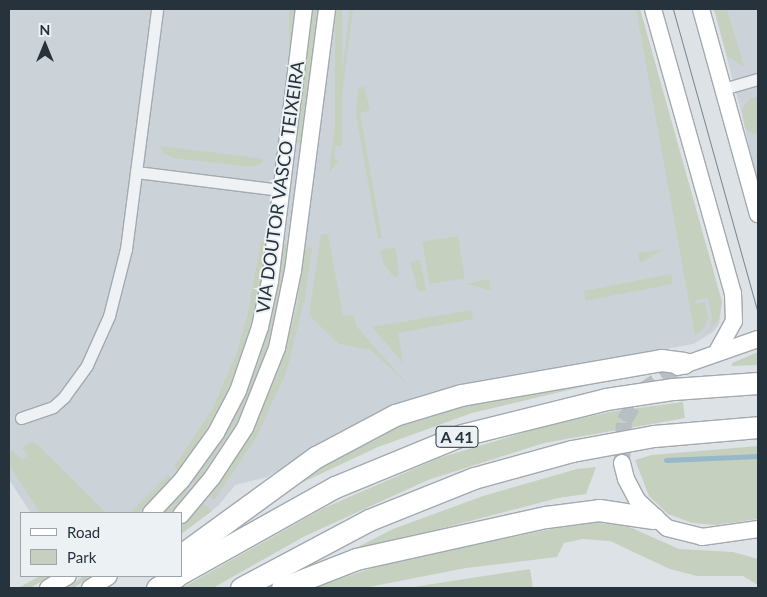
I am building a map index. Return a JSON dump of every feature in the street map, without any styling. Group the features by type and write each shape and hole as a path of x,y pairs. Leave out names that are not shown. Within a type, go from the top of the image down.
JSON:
{"highway":[{"path":"182,554 316,457 395,415 470,394 662,360 681,365"},
{"name":"A 41","path":"182,572 335,487 462,436 606,399 673,389 758,383"},
{"name":"A 41","path":"241,588 369,520 483,475 572,451 654,436 758,427"},
{"path":"282,588 356,559 546,517 599,510 653,518"},
{"path":"144,588 157,577"},
{"path":"157,588 175,577"}],"main road":[{"name":"VIA DOUTOR VASCO TEIXEIRA","path":"152,512 187,474 216,433 246,371 267,296 304,9"},
{"name":"VIA DOUTOR VASCO TEIXEIRA","path":"182,514 234,446 264,386 289,301 327,9"},
{"path":"653,9 733,293 734,321 717,352"},
{"path":"701,9 758,214"},
{"path":"281,190 303,194"},
{"path":"681,365 758,339"},
{"path":"622,463 630,488 653,518 682,534 702,537 739,534 758,530"},
{"path":"739,534 758,542"},
{"path":"48,588 66,577"},
{"path":"90,588 107,577"}],"street":[{"path":"21,418 53,407 74,384 92,356 120,280 157,9"},
{"path":"723,89 758,79"},
{"path":"136,172 281,190"}],"shaded area":[{"path":"9,9 640,9 722,302 719,324 713,332 693,344 508,378 347,429 267,477 235,485 219,505 182,533 182,512 30,512 9,480"},
{"path":"714,9 758,9 758,185 742,115"}],"green space":[{"path":"289,9 295,9 295,140 289,140"},
{"path":"312,9 318,9 301,143 296,142"},
{"path":"335,9 342,9 342,146 335,146"},
{"path":"350,9 353,9 334,158 339,160 329,173"},
{"path":"636,9 640,9 722,302 719,319 709,331 702,336 711,327 712,316 708,298 695,300 696,304 705,302 708,319 704,328 695,335"},
{"path":"714,9 727,9 744,67 727,56"},
{"path":"364,86 370,110 360,113 382,238 378,239 356,114 358,89"},
{"path":"758,96 758,133 753,134 745,128 742,109 750,99"},
{"path":"160,146 263,159 261,164 252,167 173,158 163,153"},
{"path":"321,234 328,234 343,316 353,315 357,327 409,386 371,350 339,344 309,315"},
{"path":"458,236 465,278 429,284 422,242"},
{"path":"261,241 266,242 260,288 242,356 218,412 178,471 174,467 212,410 236,355 247,318"},
{"path":"283,244 288,244 282,291 267,354 236,423 195,485 192,482 229,428 258,364 273,310"},
{"path":"305,247 312,248 305,298 287,370 256,438 214,500 209,496 252,432 279,370 297,307"},
{"path":"395,247 399,274 395,278 384,265 380,250"},
{"path":"664,249 640,263 638,253"},
{"path":"420,260 426,290 418,291 410,262"},
{"path":"671,274 673,284 586,301 584,291"},
{"path":"489,279 491,290 466,284"},
{"path":"471,310 473,319 398,333 403,363 372,327"},
{"path":"758,352 758,365 732,366 732,363"},
{"path":"627,376 472,413 378,447 282,492 301,476 418,413"},
{"path":"683,402 685,418 544,443 428,480 305,536 213,588 182,588 324,508 439,458 549,425 615,411"},
{"path":"33,441 105,512 39,512 9,465 9,453 12,450 22,460 28,455 22,448"},
{"path":"758,446 758,519 716,525 692,523 668,514 649,496 635,460 652,455"},
{"path":"596,467 586,494 558,498 344,554 393,529 483,496 577,469"},
{"path":"168,475 172,478 139,512 131,512"},
{"path":"186,489 189,492 171,512 165,512"},
{"path":"203,503 212,511 182,533 182,526"},
{"path":"584,522 625,525 679,549 733,552 758,559 758,585 743,576 697,576 670,569 610,541 582,539 564,543 557,557 466,568 364,588 311,588 388,563"},
{"path":"530,569 533,588 407,588"},
{"path":"38,577 49,577 30,588 18,588"},
{"path":"82,577 91,577 73,588 65,588"}],"waterway":[{"path":"666,460 758,456"}],"tunnel":[{"path":"622,463 624,421 642,391 678,367"}],"tram line":[{"path":"673,9 758,314"}]}
